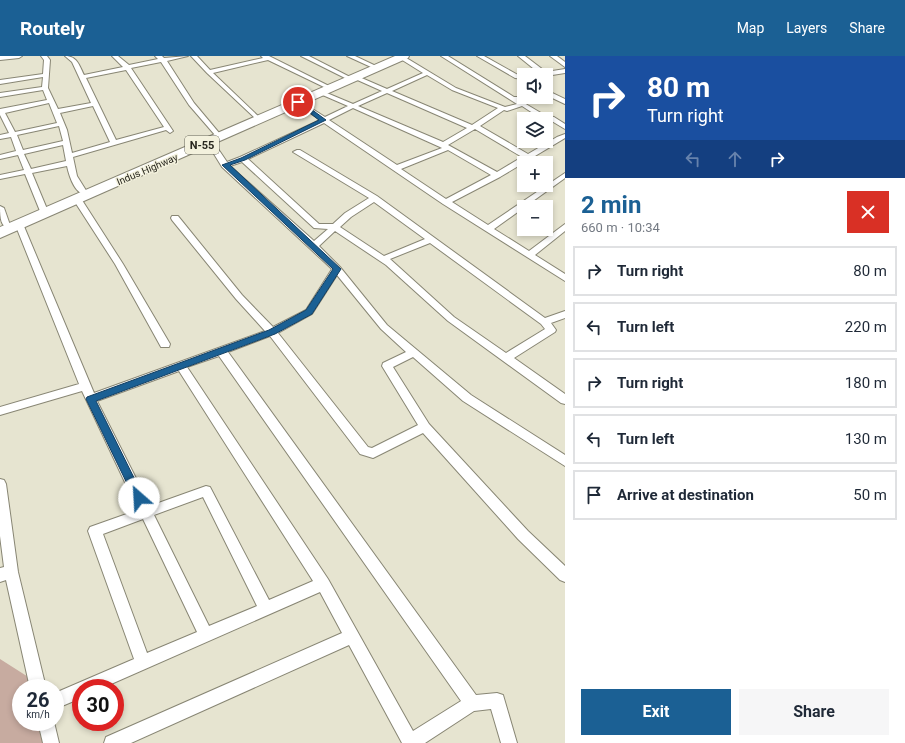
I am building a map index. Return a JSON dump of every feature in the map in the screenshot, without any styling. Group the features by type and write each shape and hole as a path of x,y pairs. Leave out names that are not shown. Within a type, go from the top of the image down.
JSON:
{"highway":[{"name":"Indus Highway","path":"281,108 400,56"},
{"name":"Indus Highway","path":"351,77 373,66 400,56"},
{"name":"Indus Highway","path":"2,228 19,224 253,119 298,102 323,89"},
{"name":"Indus Highway","path":"2,228 43,209 88,192"}],"street":[{"path":"0,58 19,56"},
{"path":"44,56 47,60 45,88 61,124 73,176 88,192 118,264 165,344"},
{"path":"68,56 74,61 114,143"},
{"path":"0,177 28,171 69,159 114,143 168,130 128,68 115,56"},
{"path":"82,77 128,68 160,58 186,56"},
{"path":"194,56 253,119"},
{"path":"304,56 473,127 526,156"},
{"path":"350,56 373,66"},
{"path":"400,56 454,89 507,109 523,104 545,118 552,118 565,127"},
{"path":"444,56 517,101"},
{"path":"480,56 517,75"},
{"path":"521,56 537,68"},
{"path":"553,56 565,65"},
{"path":"209,72 267,57 353,106 445,146 497,176"},
{"path":"160,58 213,138 225,165 314,246 337,269 384,327 467,398 565,461"},
{"path":"553,73 565,71"},
{"path":"225,165 243,159 323,120 427,73"},
{"path":"0,82 46,75"},
{"path":"0,94 45,88"},
{"path":"553,96 565,102"},
{"path":"513,99 517,98"},
{"path":"43,209 13,134 1,112 51,101"},
{"path":"298,102 446,202 565,278"},
{"path":"55,112 95,104"},
{"path":"396,168 438,153 445,146 503,108"},
{"path":"0,137 61,124"},
{"path":"530,156 555,140 565,136"},
{"path":"555,140 565,144"},
{"path":"0,157 66,142"},
{"path":"297,152 374,198 544,322 551,330 506,358"},
{"path":"243,159 317,226 335,227 383,259 451,319 565,400"},
{"path":"446,202 497,176 517,164"},
{"path":"488,229 565,175"},
{"path":"314,246 348,215 374,198"},
{"path":"0,208 2,228"},
{"path":"175,218 239,297 272,332 364,451 373,453 424,427"},
{"path":"19,224 85,386 206,635"},
{"path":"529,255 565,227"},
{"path":"383,259 431,240"},
{"path":"91,399 272,332 309,312 337,269"},
{"path":"544,322 563,316"},
{"path":"221,351 472,704"},
{"path":"414,352 388,366 424,427 523,535 565,575"},
{"path":"181,366 323,584 410,743 472,704 497,701 509,743"},
{"path":"0,411 85,386"},
{"path":"0,484 6,574 35,679"},
{"path":"143,663 95,531 206,491 266,609"},
{"path":"105,679 323,584"},
{"path":"112,743 352,636"},
{"path":"48,731 51,743"}],"shaded area":[{"path":"0,659 31,679 12,679 12,731 42,731 44,743 0,743"}],"route":[{"path":"139,498 91,399 272,332 309,312 337,269 314,246 225,165 243,159 323,120 298,102"}]}
